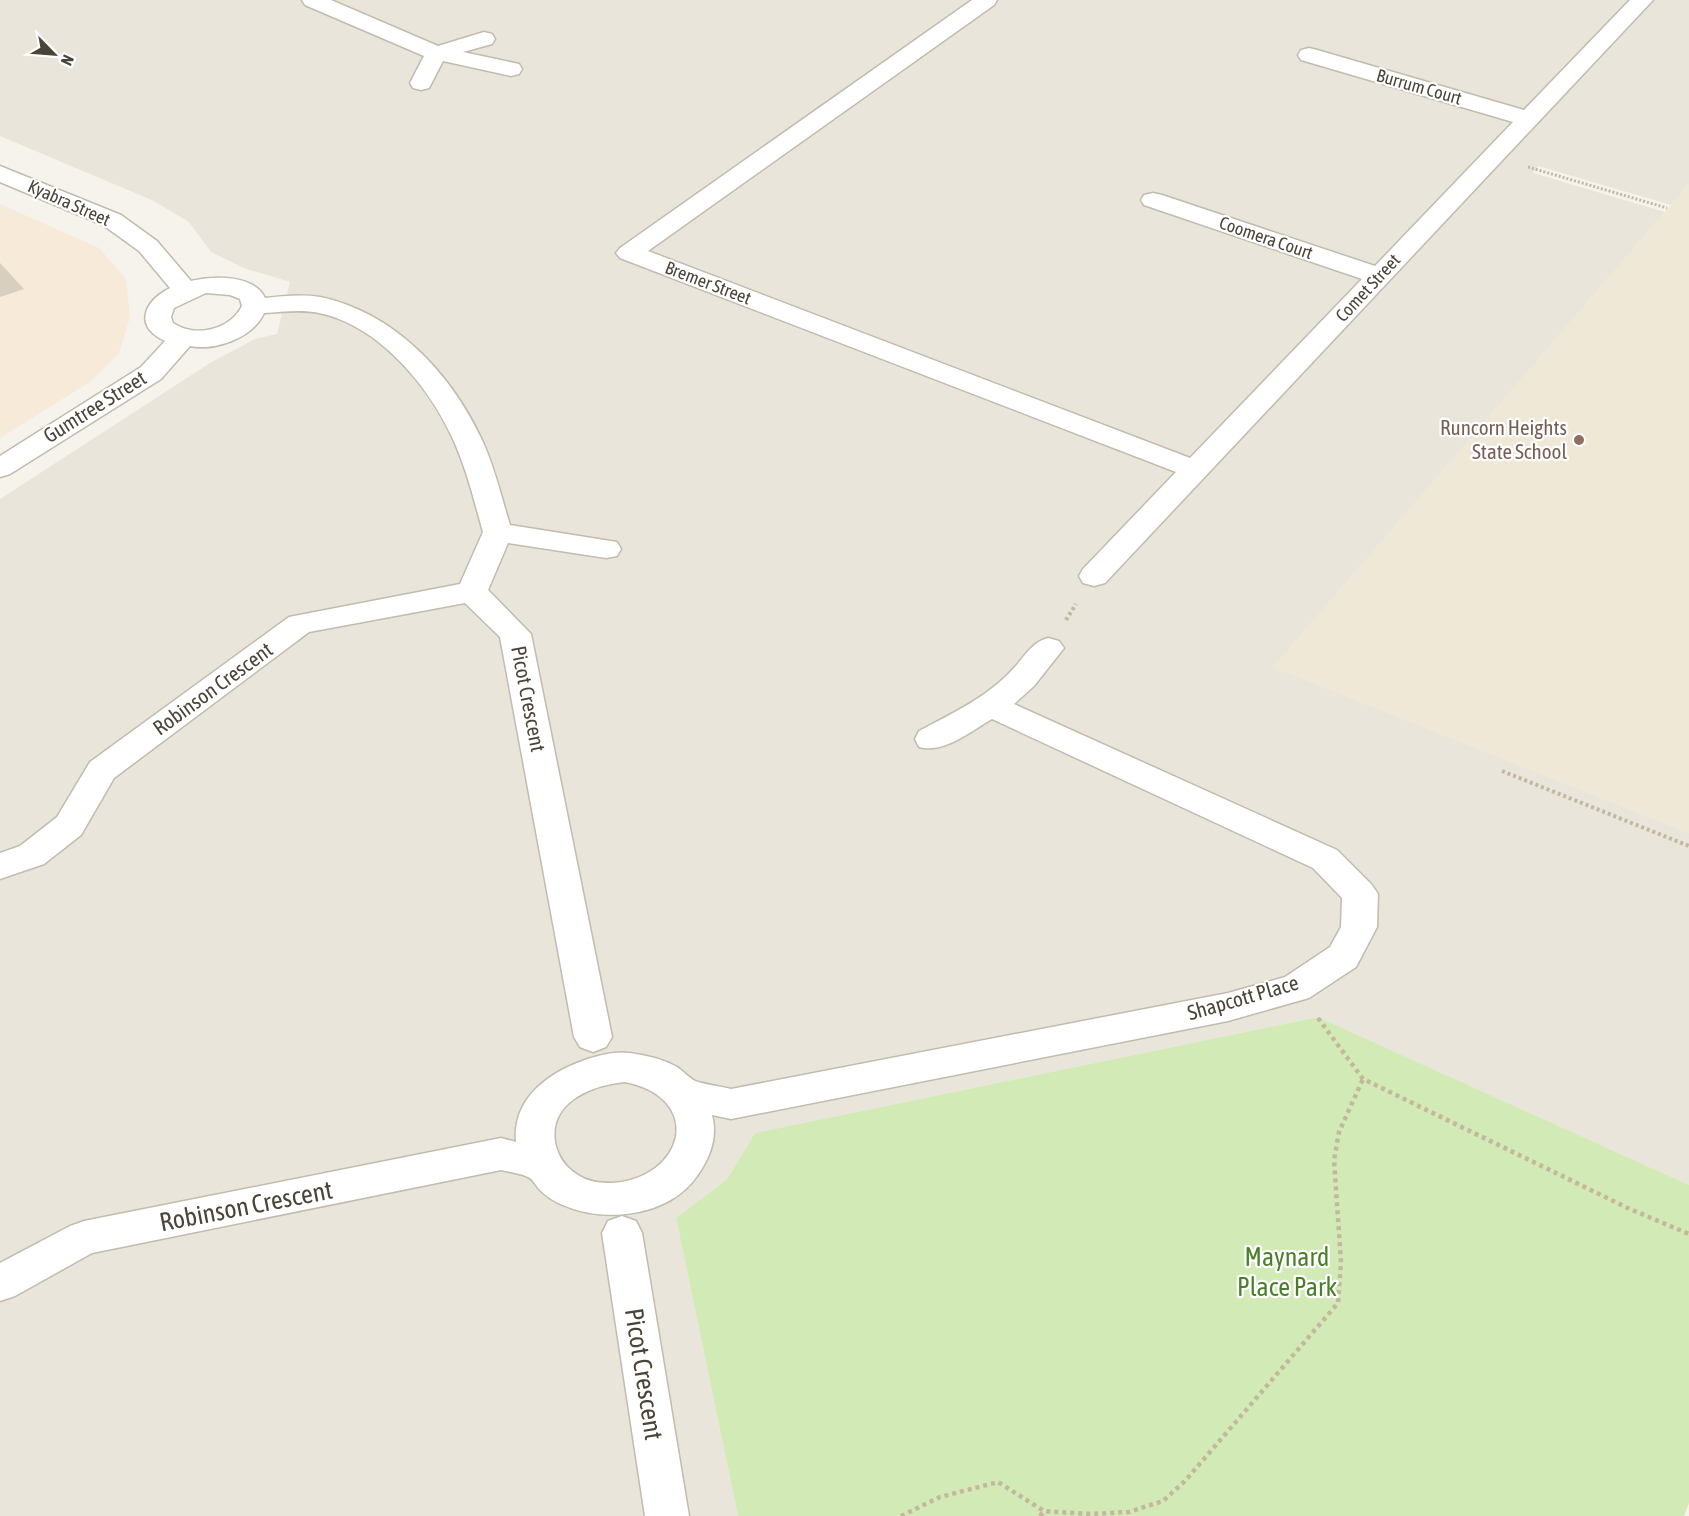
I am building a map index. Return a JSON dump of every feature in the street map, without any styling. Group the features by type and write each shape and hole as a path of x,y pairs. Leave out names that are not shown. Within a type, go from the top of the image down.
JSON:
{"street":[{"path":"313,0 436,53 511,69"},
{"name":"Bremer Street","path":"986,0 629,253 1196,470"},
{"name":"Comet Street","path":"1094,576 1642,0"},
{"path":"421,83 436,53 484,39"},
{"name":"Burrum Court","path":"1309,55 1529,119"},
{"name":"Kyabra Street","path":"0,173 112,220 148,246 185,290"},
{"name":"Coomera Court","path":"1152,200 1379,276"},
{"path":"206,285 235,287 246,291 253,298 256,306 254,314 248,322 237,329 207,338 183,337 167,331 160,325 158,317 160,309 167,301 185,290 206,285"},
{"path":"256,306 320,304 354,315 389,339 430,378 466,436 498,532 472,592"},
{"name":"Gumtree Street","path":"0,468 151,373 183,337"},
{"path":"498,532 606,549"},
{"name":"Robinson Crescent","path":"0,866 32,855 69,826 102,770 300,624 472,592"},
{"name":"Picot Crescent","path":"472,592 515,634 593,1037"},
{"path":"931,739 991,706 1023,678 1048,648"},
{"name":"Shapcott Place","path":"731,1104 1228,1007 1296,988 1343,957 1359,927 1360,894 1325,859 991,706"},
{"path":"578,1077 593,1037 625,1067"},
{"path":"625,1067 648,1071 667,1080 684,1094 693,1111 696,1130 692,1149 681,1168 664,1183 643,1194 619,1199 594,1199 571,1192 553,1180 540,1164 535,1144 536,1125 544,1106 559,1089 578,1077 601,1070 625,1067"},
{"path":"684,1094 731,1104"},
{"path":"696,1130 731,1104"},
{"path":"501,1154 536,1125"},
{"path":"501,1154 540,1164"},
{"name":"Robinson Crescent","path":"0,1284 84,1238 501,1154"},
{"path":"594,1199 622,1233 643,1194"},
{"name":"Picot Crescent","path":"622,1233 667,1516"}],"path":[{"path":"1493,157 1667,208"},
{"path":"1048,648 1094,576"},
{"path":"1502,771 1689,846"},
{"path":"1296,988 1363,1079 1630,1209 1689,1234"},
{"path":"901,1516 940,1497 998,1482 1044,1510 1091,1514 1129,1512 1163,1502 1185,1480 1338,1303 1341,1285 1334,1183 1337,1139 1363,1079"},
{"path":"1040,1516 1044,1510"}],"shaded area":[{"path":"0,0 1689,0 1689,184 1671,205 1538,166 1533,173 1665,212 1274,667 1689,833 1689,1185 1318,1017 755,1133 727,1179 676,1218 738,1516 0,1516 0,499 210,363 255,339 277,334 290,282 244,268 211,252 189,222 154,201 0,136"},
{"name":"Runcorn Heights State School","path":"1689,184 1689,833 1273,667"},
{"path":"0,204 99,248 126,279 130,317 119,353 90,382 0,438"}],"green space":[{"name":"Maynard Place Park","path":"1318,1017 1689,1185 1689,1503 1684,1516 738,1516 676,1218 727,1179 755,1133"}],"building":[{"path":"0,263 24,289 0,297"}],"place":[{"name":"Runcorn Heights State School","path":"1579,440"}]}
